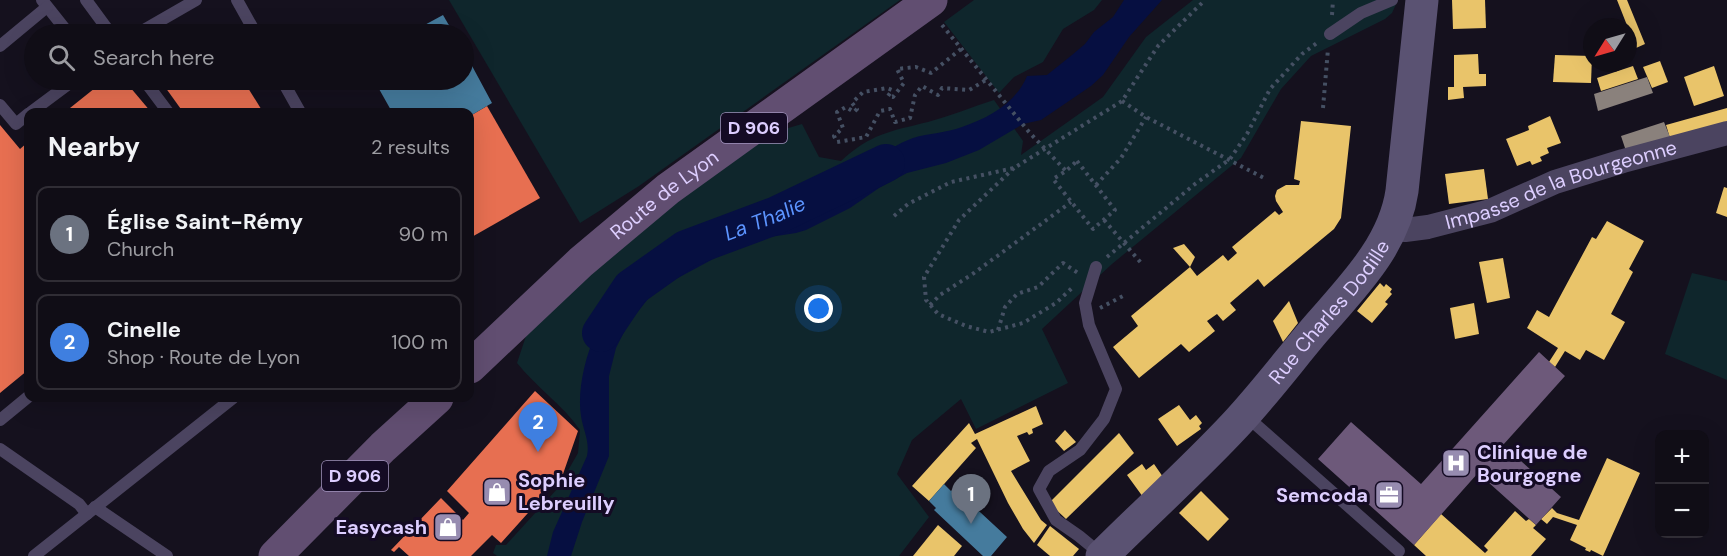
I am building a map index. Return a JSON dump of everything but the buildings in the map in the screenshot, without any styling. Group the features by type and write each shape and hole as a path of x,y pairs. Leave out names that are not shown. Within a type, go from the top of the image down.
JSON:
{"main road":[{"name":"Rue Charles Dodille","path":"1102,556 1244,414 1351,288 1378,253 1392,230 1399,211 1402,191 1422,0"},
{"name":"Route de Lyon","path":"474,363 581,262 668,189 936,12"},
{"name":"D 906","path":"275,556 383,447 433,402"}],"street":[{"name":"Impasse de la Bourgeonne","path":"1392,230 1428,226 1490,211 1566,179 1727,133"}],"lane":[{"path":"86,0 104,24"},
{"path":"154,24 196,0"},
{"path":"237,0 250,24"},
{"path":"1330,34 1361,14 1392,0"},
{"path":"0,46 45,3 61,24"},
{"path":"37,108 61,90"},
{"path":"152,90 165,108"},
{"path":"288,90 298,108"},
{"path":"0,105 16,124 24,118"},
{"path":"1096,267 1085,303 1089,325 1116,389 1104,419 1080,450 1049,471 1039,489 1056,520 1102,556"},
{"path":"0,420 24,400"},
{"path":"34,556 87,509 228,402"},
{"path":"1244,414 1399,551"},
{"path":"0,449 87,509 167,556"}],"path":[{"path":"1205,0 1158,46 1122,101 1014,168 959,220 924,277 926,300 938,314 966,326 989,332 1023,323 1056,303 1123,244 1230,159 1247,134 1270,89 1302,54 1330,34"},
{"path":"1323,108 1333,0"},
{"path":"936,12 961,49 997,94 1066,171"},
{"path":"961,49 931,73 916,67 897,69 904,83 893,98 888,96 892,90 887,88 863,92 852,103 857,109 854,112 846,107 837,112 843,128 834,136 837,141 866,137 880,111 890,109 895,122 910,118 915,95 922,86 938,95 942,88 969,90 986,80"},
{"path":"1122,101 1146,117 1266,179"},
{"path":"1096,185 1121,158 1146,117"},
{"path":"1077,161 1115,210 1093,229 1053,179 1066,171 1077,161"},
{"path":"894,216 908,204 951,182 1014,168"},
{"path":"930,305 940,294 974,273 1071,202"},
{"path":"1104,220 1142,264"},
{"path":"998,330 1005,308 1017,294 1038,286 1063,263 1076,270 1081,279"},
{"path":"1088,317 1123,296"}],"green space":[{"path":"449,0 900,0 639,186 580,223 474,43 474,24 463,24"},
{"path":"974,0 1102,0 1094,10 1063,29 1043,62 1014,77 999,93 944,22"},
{"path":"1193,0 1398,0 1392,13 1385,19 1311,56 1281,89 1241,158 1112,264 1042,329 1068,383 976,429 961,399 912,440 897,474 929,517 899,556 497,556 493,553 496,545 506,545 558,488 578,453 580,430 566,412 517,363 529,327 602,262 761,136 802,124 819,157 841,161 862,145 882,135 994,100 1023,141 1021,155 1103,97 1146,37"},
{"path":"1692,273 1727,281 1727,380 1665,354"}],"water":[{"path":"1124,0 1162,0 1129,37 1103,75 1091,86 1041,120 1023,124 979,150 946,163 907,173 879,188 850,208 806,230 757,239 728,251 676,279 648,299 628,324 616,348 609,376 609,456 571,556 547,556 553,532 587,456 588,445 581,416 580,396 588,354 606,317 638,282 658,266 701,240 743,221 792,208 808,201 846,180 902,143 919,136 956,129 992,114 1009,102 1027,76 1047,75 1085,44 1094,32 1113,17"}],"waterway":[{"name":"La Thalie","path":"601,333 631,288 686,249 777,215 886,163"}],"place":[{"name":"Cinelle","path":"538,452"},
{"name":"Clinique de Bourgogne","path":"1456,463"},
{"name":"Sophie Lebreuilly","path":"497,492"},
{"name":"Semcoda","path":"1389,495"},
{"name":"Église Saint-Rémy","path":"971,524"},
{"name":"Easycash","path":"448,527"}]}
